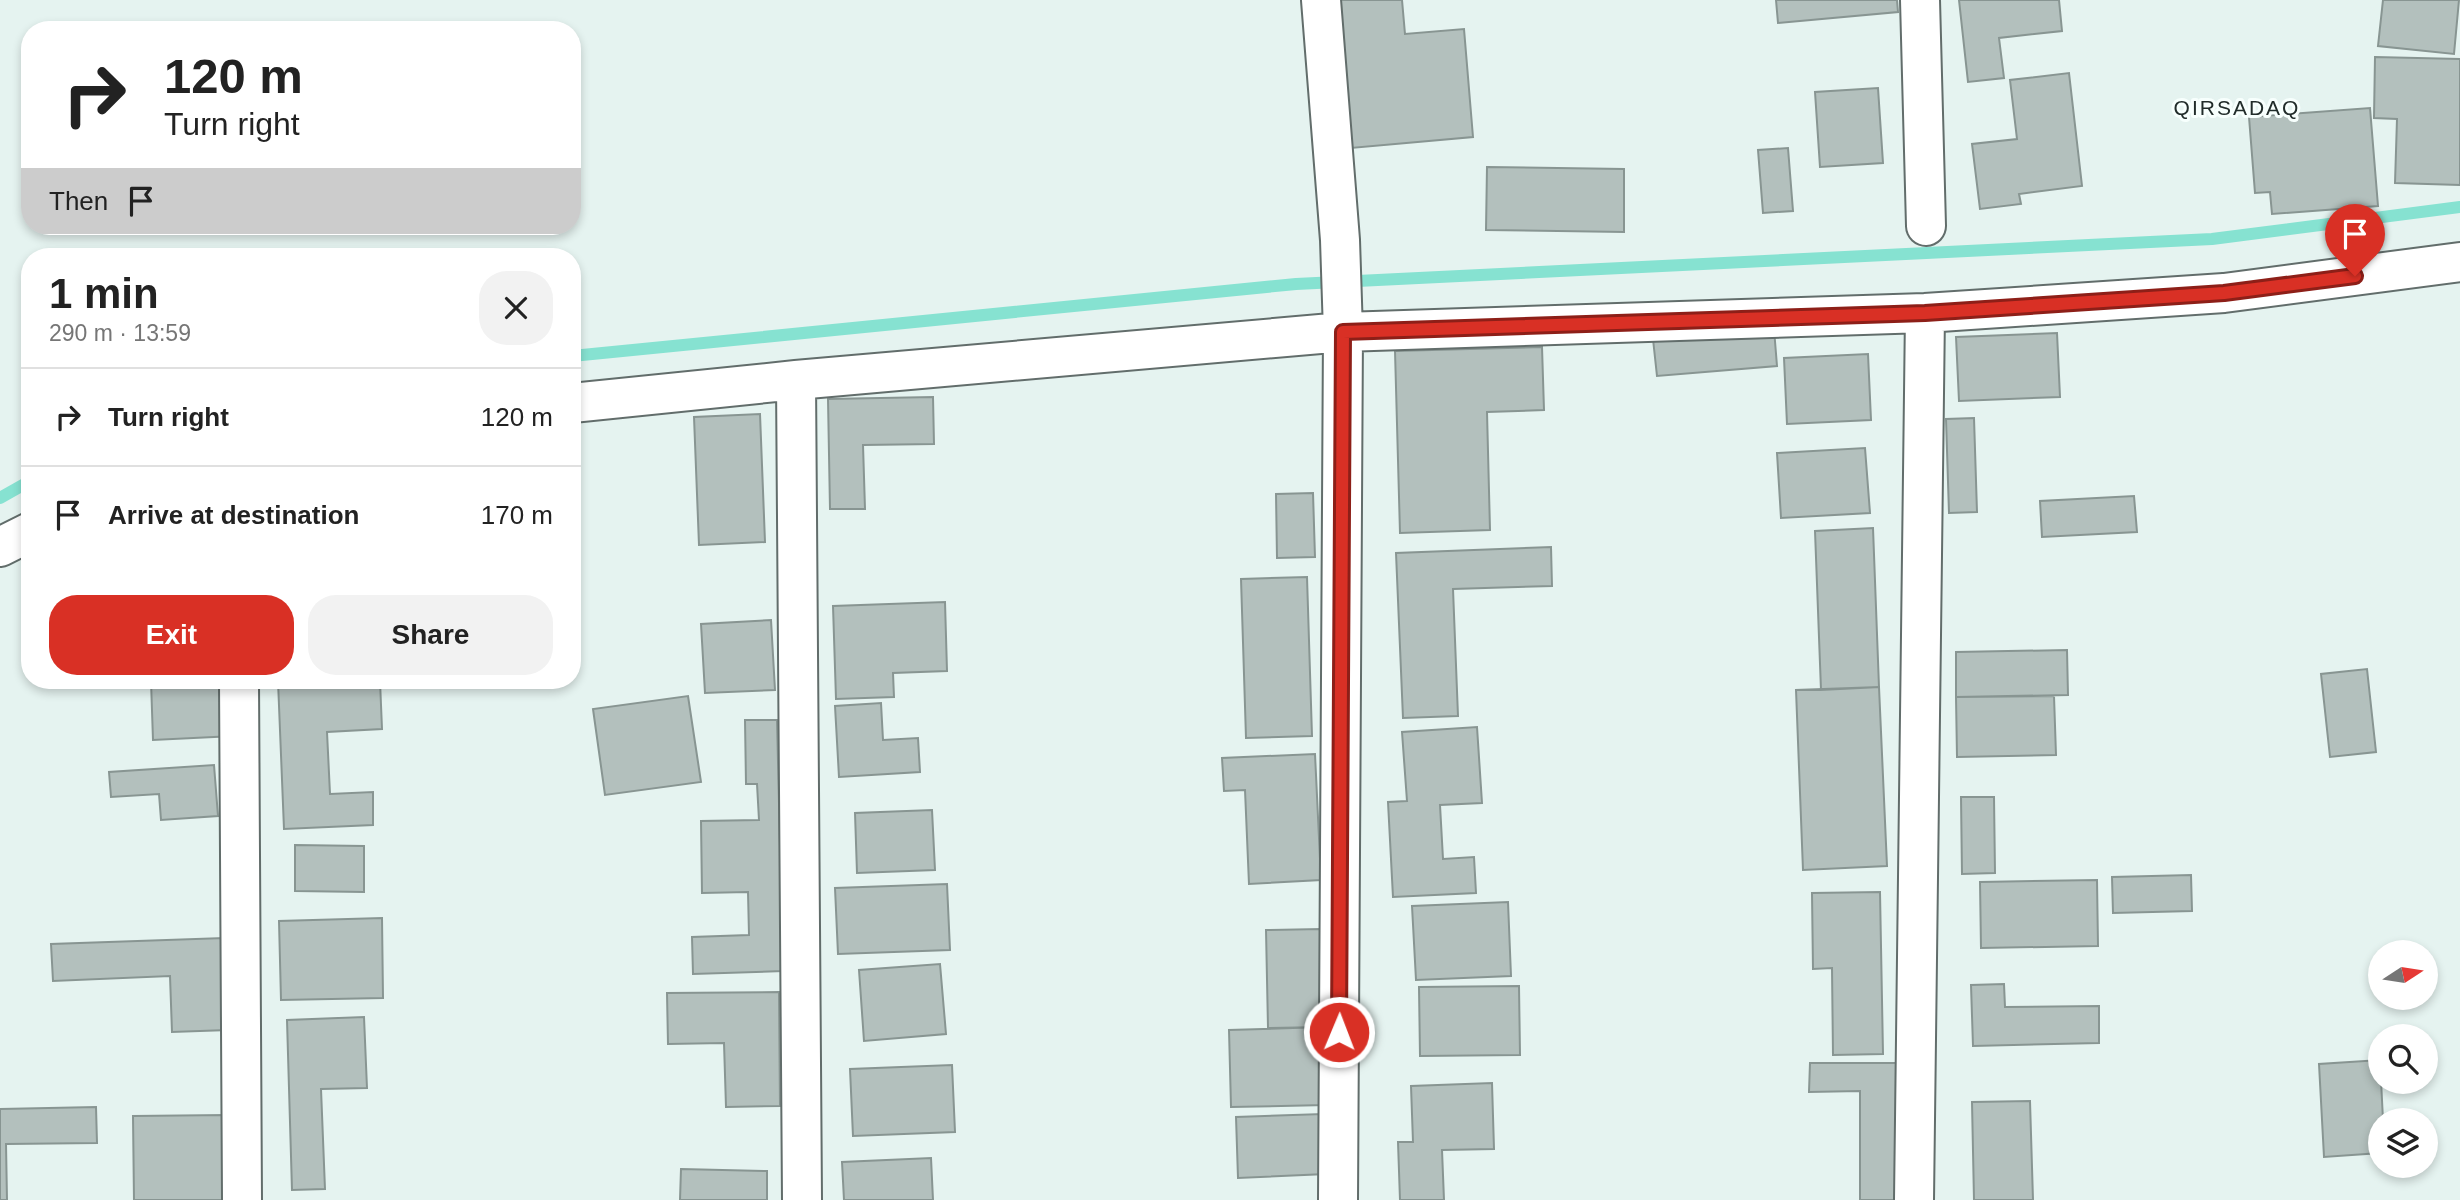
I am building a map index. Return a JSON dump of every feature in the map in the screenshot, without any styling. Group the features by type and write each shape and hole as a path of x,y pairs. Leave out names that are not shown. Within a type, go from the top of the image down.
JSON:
{"street":[{"path":"1321,0 1340,240 1343,316 1338,1200"},
{"path":"1920,0 1926,226"},
{"path":"581,402 796,380 1343,316 1925,313 2224,293 2460,262"},
{"path":"1914,1200 1925,313"},
{"path":"796,380 802,1200"},
{"path":"0,548 21,537"},
{"path":"239,689 242,1200"}],"building":[{"path":"1339,0 1402,0 1405,34 1464,29 1473,137 1351,148"},
{"path":"1776,0 1897,0 1898,12 1778,23"},
{"path":"1959,0 2059,0 2062,31 1999,38 2004,78 1968,82"},
{"path":"2383,0 2459,0 2454,54 2378,46"},
{"path":"2375,57 2460,59 2460,185 2395,183 2397,119 2374,118"},
{"path":"2069,73 2082,186 2019,194 2021,204 1980,209 1972,144 2017,139 2010,80"},
{"path":"1878,88 1883,163 1820,167 1815,92"},
{"path":"2370,108 2378,206 2272,214 2270,192 2255,193 2249,117"},
{"path":"1788,148 1793,211 1763,213 1758,150"},
{"path":"1487,167 1624,169 1624,232 1486,230"},
{"path":"1774,329 1777,366 1657,376 1653,339"},
{"path":"2057,333 2060,397 1959,401 1956,337"},
{"path":"1542,347 1544,410 1487,412 1490,530 1400,533 1395,351"},
{"path":"1868,354 1871,420 1787,424 1784,358"},
{"path":"933,397 934,444 863,445 865,509 830,509 828,399"},
{"path":"760,414 765,542 699,545 694,417"},
{"path":"1974,418 1977,512 1949,513 1946,419"},
{"path":"1865,448 1870,513 1781,518 1777,453"},
{"path":"1313,493 1315,557 1277,558 1276,494"},
{"path":"2134,496 2137,532 2042,537 2040,501"},
{"path":"1873,528 1879,687 1821,690 1815,531"},
{"path":"1551,547 1552,586 1453,589 1458,716 1403,718 1396,553"},
{"path":"1307,577 1312,736 1246,738 1241,579"},
{"path":"945,602 947,671 893,673 894,697 836,699 833,606"},
{"path":"771,620 775,690 705,693 701,624"},
{"path":"2067,650 2068,695 1956,697 1956,652"},
{"path":"2367,669 2376,752 2330,757 2321,674"},
{"path":"1879,687 1887,866 1803,870 1796,690"},
{"path":"151,689 231,689 234,736 153,740"},
{"path":"278,689 380,689 382,729 327,732 330,794 373,792 373,825 284,829"},
{"path":"688,696 701,782 605,795 593,709"},
{"path":"2054,696 2056,755 1957,757 1956,697"},
{"path":"881,703 883,740 918,738 920,772 839,777 835,706"},
{"path":"745,720 777,720 783,971 693,974 692,937 749,935 748,892 702,893 701,821 759,820 757,784 746,784"},
{"path":"1477,727 1482,803 1440,805 1443,859 1474,857 1476,893 1393,897 1388,802 1407,801 1402,732"},
{"path":"1315,754 1321,880 1249,884 1245,790 1224,791 1222,758"},
{"path":"214,765 218,816 161,820 159,794 111,797 109,772"},
{"path":"1961,797 1994,797 1995,873 1962,874"},
{"path":"932,810 935,870 857,873 855,813"},
{"path":"295,845 364,846 364,892 295,891"},
{"path":"2191,875 2192,911 2113,913 2112,877"},
{"path":"2097,880 2098,946 1981,948 1980,882"},
{"path":"947,884 950,950 838,954 835,888"},
{"path":"1880,892 1883,1054 1833,1055 1832,968 1813,969 1812,893"},
{"path":"1508,902 1511,976 1416,980 1412,906"},
{"path":"382,918 383,998 281,1000 279,921"},
{"path":"1321,929 1324,1027 1268,1028 1266,930"},
{"path":"224,938 228,1030 172,1032 170,976 53,981 51,944"},
{"path":"940,964 946,1034 864,1041 859,970"},
{"path":"2004,984 2005,1007 2099,1006 2099,1043 1973,1046 1971,985"},
{"path":"1519,986 1520,1055 1420,1056 1419,987"},
{"path":"779,992 780,1106 726,1107 724,1043 668,1044 667,993"},
{"path":"364,1017 367,1088 321,1089 325,1189 292,1190 287,1020"},
{"path":"1324,1027 1326,1105 1231,1107 1229,1030"},
{"path":"2368,1061 2368,1094 2382,1094 2382,1108 2368,1108 2368,1154 2324,1157 2319,1064"},
{"path":"1810,1063 1899,1063 1899,1200 1860,1200 1860,1091 1809,1092"},
{"path":"952,1065 955,1132 853,1136 850,1069"},
{"path":"1492,1083 1494,1149 1442,1150 1444,1200 1400,1200 1398,1142 1413,1142 1411,1086"},
{"path":"2030,1101 2033,1200 1974,1200 1972,1102"},
{"path":"96,1107 97,1143 6,1144 7,1200 0,1200 0,1109"},
{"path":"1323,1114 1326,1174 1238,1178 1236,1117"},
{"path":"226,1115 228,1200 134,1200 133,1116"},
{"path":"931,1158 933,1200 844,1200 842,1162"},
{"path":"681,1169 767,1171 767,1200 680,1200"}],"waterway":[{"path":"581,355 1296,284 2212,239 2460,207"},
{"path":"0,498 21,486"}],"district":[{"name":"QIRSADAQ","path":"2237,107"}],"route":[{"path":"1339,1032 1343,332 1925,313 2224,293 2355,276"}]}
